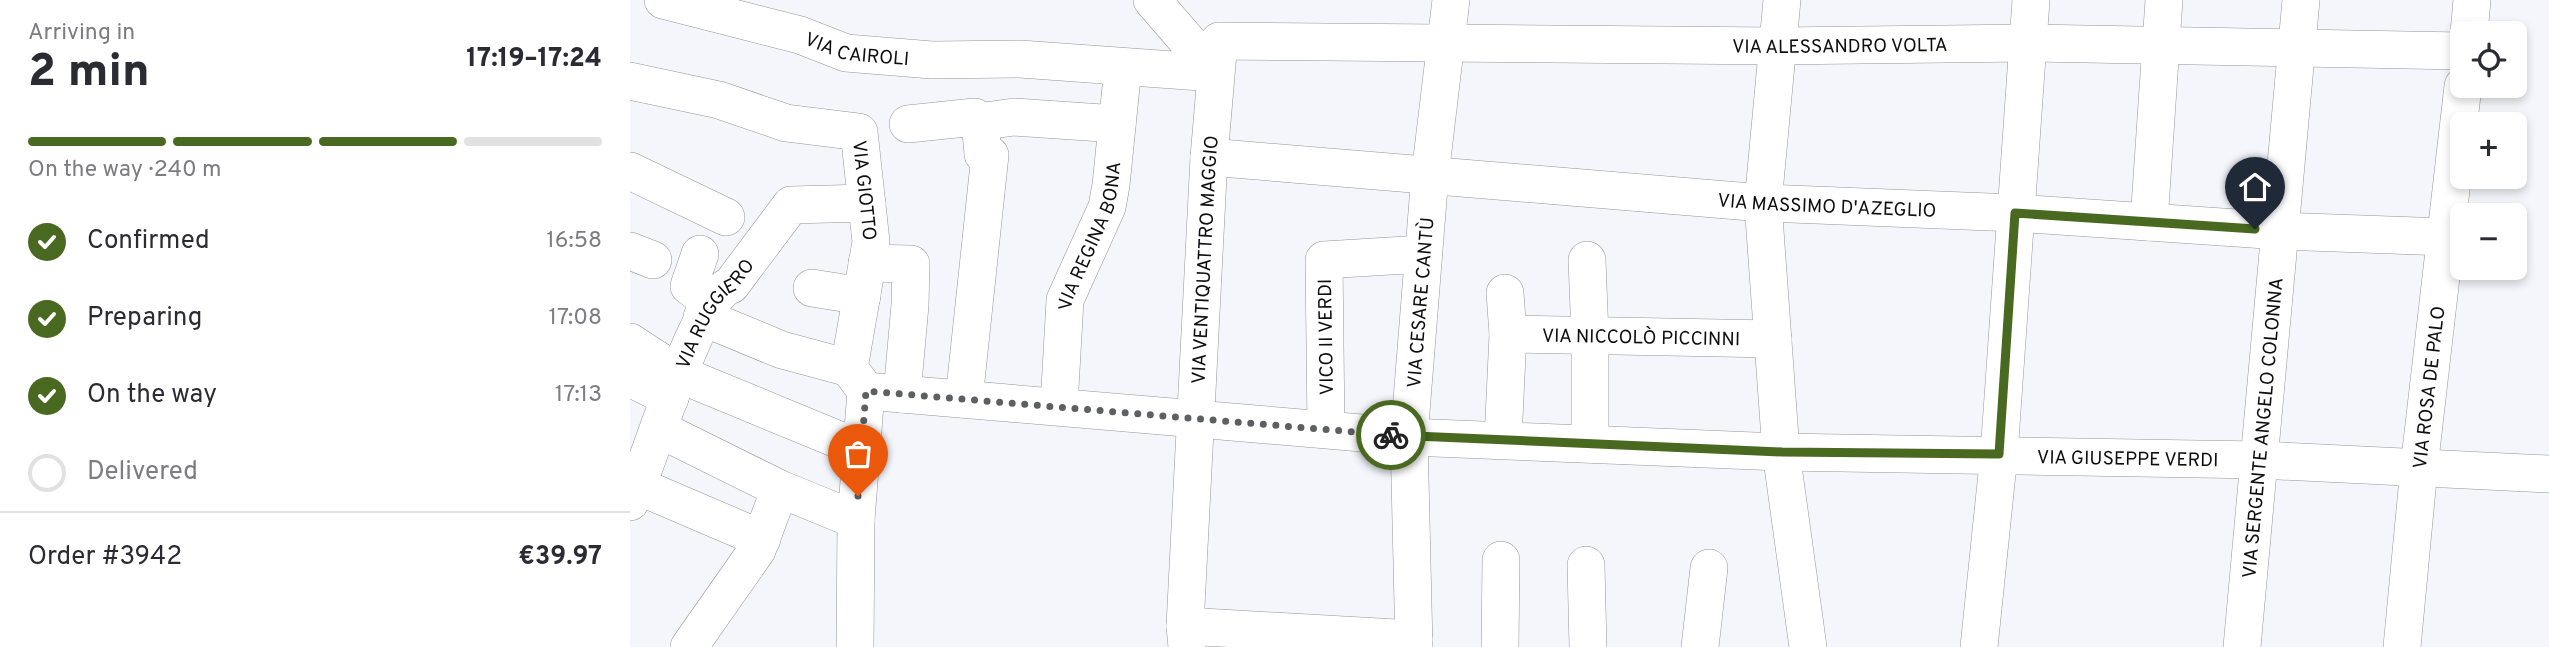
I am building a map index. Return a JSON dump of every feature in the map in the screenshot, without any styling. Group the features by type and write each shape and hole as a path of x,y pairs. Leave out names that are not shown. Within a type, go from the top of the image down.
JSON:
{"street":[{"name":"VIA CAIROLI","path":"663,0 697,4 800,35 846,53 932,60 1020,59 1123,66"},
{"path":"1152,0 1217,57"},
{"name":"VIA CESARE CANTÙ","path":"1414,643 1409,437 1430,175 1451,0"},
{"path":"1782,0 1763,203 1782,452 1808,647"},
{"path":"1979,647 1999,454 2031,0"},
{"path":"2149,222 2164,0"},
{"name":"VIA SERGENTE ANGELO COLONNA","path":"2242,647 2301,0"},
{"path":"2470,21 2472,0"},
{"name":"VIA ALESSANDRO VOLTA","path":"1123,66 1217,57 1446,43 1778,46 2028,43 2450,51"},
{"name":"VIA VENTIQUATTRO MAGGIO","path":"1186,636 1209,157 1217,57"},
{"name":"VIA REGINA BONA","path":"1059,406 1065,300 1107,207 1123,66"},
{"name":"VIA GIOTTO","path":"630,81 719,100 786,123 859,132 871,242 864,279 858,380 861,449 856,520 855,647"},
{"name":"VIA ROSA DE PALO","path":"2402,647 2419,468 2462,98"},
{"path":"908,124 975,117 980,121 1014,117 1117,124"},
{"path":"964,398 990,155 983,154 980,121"},
{"name":"VIA MASSIMO D'AZEGLIO","path":"1209,157 1763,203 2015,213 2281,231 2446,237"},
{"path":"630,171 726,217"},
{"name":"VIA RUGGIERO","path":"634,494 658,419 707,310 722,288 731,285 791,205 867,203"},
{"path":"700,254 689,286 707,310"},
{"name":"VICO II VERDI","path":"1326,429 1324,260 1423,254"},
{"path":"1587,260 1590,444"},
{"path":"812,288 864,279 911,264 902,394"},
{"path":"1503,440 1508,334 1505,293"},
{"name":"VIA GIUSEPPE VERDI","path":"707,310 782,350 902,394 1409,437 1782,452 2260,460 2549,474"},
{"name":"VIA NICCOLÒ PICCINNI","path":"1508,334 1773,339"},
{"path":"630,342 658,419"},
{"path":"630,378 658,419 780,489 856,520"},
{"path":"658,419 861,449"},
{"path":"689,647 757,550 780,489"},
{"path":"634,494 762,539"},
{"path":"1500,647 1501,560"},
{"path":"1586,565 1588,647"},
{"path":"1700,647 1709,568"},
{"path":"1186,636 1414,643"}],"way so far":[{"path":"858,496 866,391 1391,435"}],"route":[{"path":"1391,435 1782,452 1999,454 2015,213 2255,229"}]}
